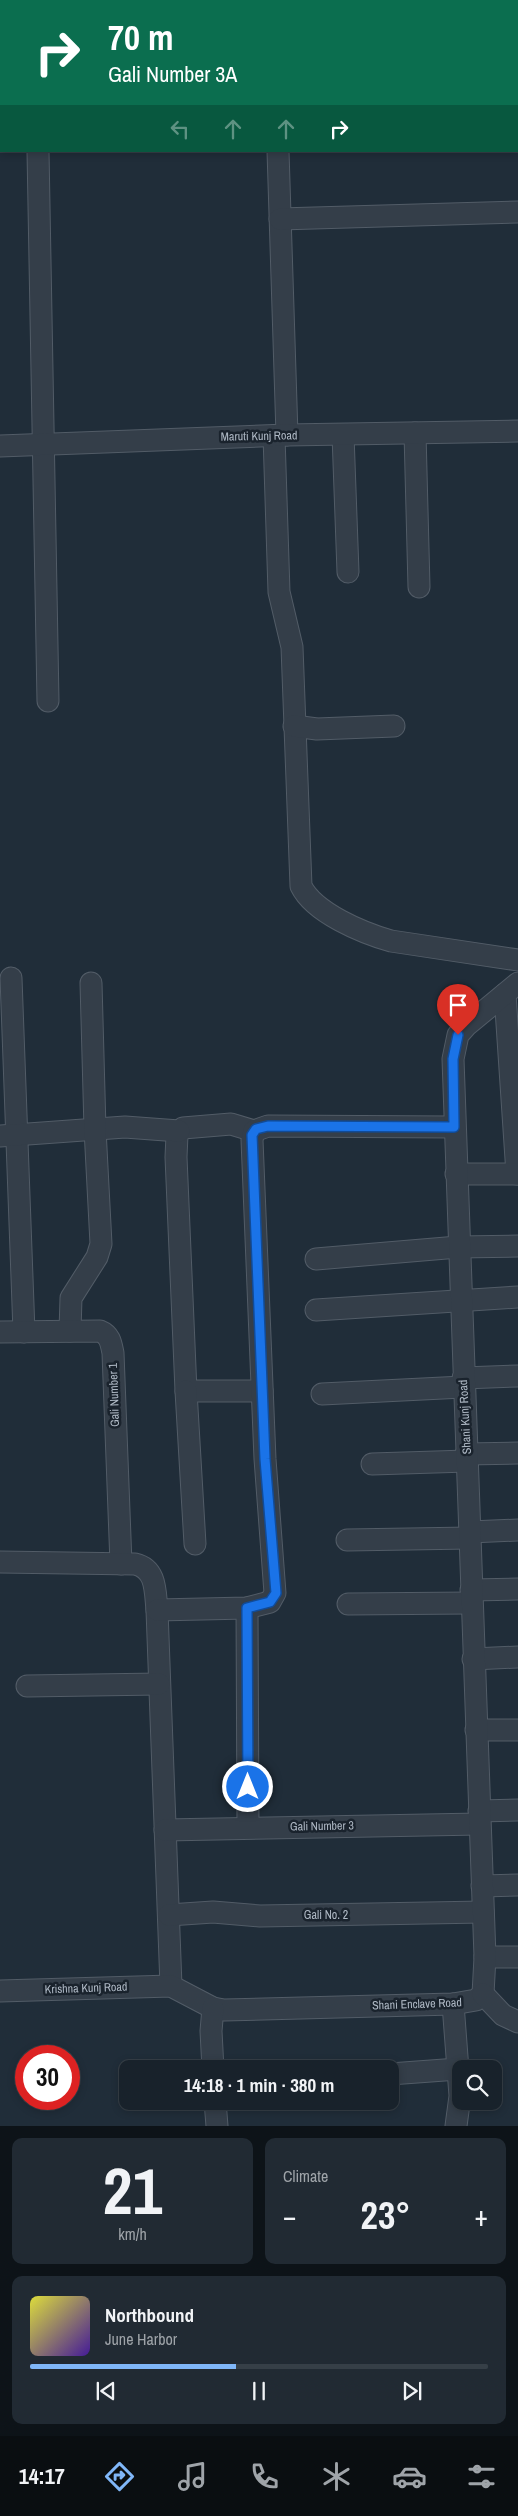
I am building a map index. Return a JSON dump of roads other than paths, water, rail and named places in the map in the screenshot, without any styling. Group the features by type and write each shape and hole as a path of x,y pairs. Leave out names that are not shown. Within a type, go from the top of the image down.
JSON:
{"street":[{"path":"38,152 48,701"},
{"path":"278,152 280,219 279,592 292,647 299,879 310,901 359,929 391,941 518,960"},
{"path":"280,219 518,212"},
{"name":"Maruti Kunj Road","path":"0,446 280,435 518,431"},
{"path":"414,434 419,587"},
{"path":"343,435 348,572"},
{"path":"294,726 317,728 394,726"},
{"path":"12,978 8,1136 24,1332"},
{"path":"70,1332 71,1298 96,1257 101,1244 95,1129 91,983"},
{"path":"456,1174 518,1174 511,988"},
{"name":"Shani Kunj Road","path":"479,1818 454,1127 454,1047 458,1035 466,1026 511,988"},
{"path":"8,1136 125,1127 179,1131 188,1127 225,1124 240,1125 254,1131 268,1126 454,1127"},
{"path":"179,1131 176,1140 176,1157 195,1544"},
{"path":"156,1610 247,1608 270,1602 276,1593 262,1391 252,1140 254,1131"},
{"path":"316,1259 458,1247 518,1246"},
{"path":"316,1310 518,1297"},
{"name":"Gali Number 1","path":"0,1332 100,1332 106,1334 112,1345 121,1564"},
{"path":"322,1394 518,1376"},
{"path":"186,1391 262,1391"},
{"path":"372,1464 518,1453"},
{"path":"347,1540 470,1535 518,1530"},
{"path":"0,1562 121,1564 142,1566 149,1571 155,1588 170,1915 171,1986"},
{"path":"348,1604 471,1596 518,1589"},
{"path":"247,1608 248,1827"},
{"path":"473,1659 518,1657"},
{"path":"27,1686 159,1684"},
{"path":"476,1730 518,1730"},
{"name":"Gali Number 3","path":"165,1830 479,1818 518,1810"},
{"path":"479,1818 485,1957 483,1994 503,2015 518,2022"},
{"path":"482,1886 518,1885"},
{"name":"Gali No. 2","path":"170,1915 213,1912 260,1916 483,1912"},
{"path":"485,1957 518,1957"},
{"name":"Krishna Kunj Road","path":"0,1991 171,1986"},
{"name":"Shani Enclave Road","path":"171,1986 213,2008 224,2010 453,2004 476,2000 483,1994"},
{"path":"453,2004 457,2060"},
{"path":"213,2008 211,2031 213,2060"},
{"path":"399,2073 452,2069"},
{"path":"216,2110 217,2126"},
{"path":"453,2126 459,2110"}]}
